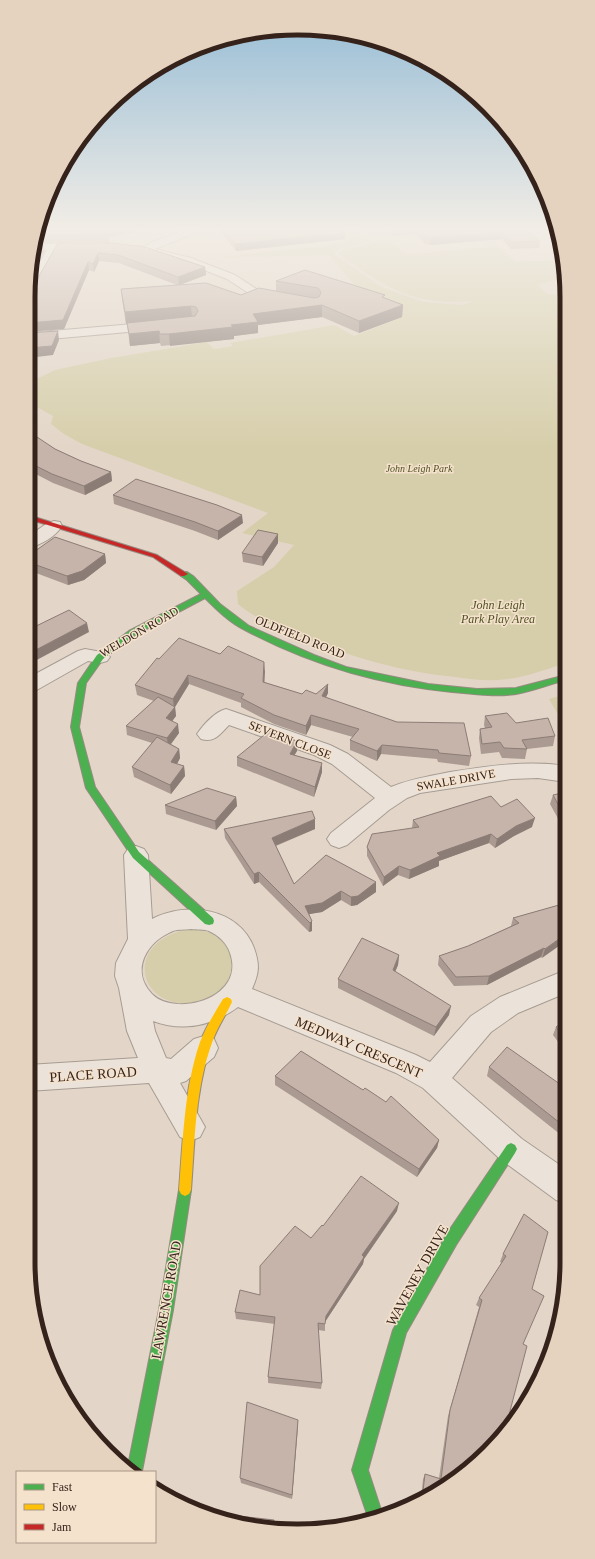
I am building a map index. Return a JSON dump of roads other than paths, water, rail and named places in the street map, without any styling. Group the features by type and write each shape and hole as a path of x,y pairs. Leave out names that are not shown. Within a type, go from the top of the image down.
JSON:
{"street":[{"path":"35,336 169,325"},
{"name":"OLDFIELD ROAD","path":"35,519 155,556 174,566 190,578 231,618 246,628 311,657 344,668 428,687 477,692 516,692 560,679"},
{"path":"35,539 44,535 54,526"},
{"name":"WELDON ROAD","path":"35,682 85,655 100,657 132,633 206,594"},
{"path":"100,657 82,683 75,726 91,788 136,855 209,921"},
{"name":"SEVERN CLOSE","path":"208,734 226,716 315,747 340,760 391,799"},
{"name":"SWALE DRIVE","path":"339,839 391,799 408,789 426,784 507,771 542,770 560,773"},
{"path":"136,855 141,941"},
{"path":"132,989 143,1003 159,1013 179,1017 199,1015 214,1010 231,998 243,981 246,967 244,952 237,939 225,928 209,921 192,919 173,921 157,928 141,941 131,956 128,973 141,1031 157,1070 190,1127"},
{"path":"433,1079 480,1024 508,1005 560,983"},
{"name":"LAWRENCE ROAD","path":"135,1468 182,1212 190,1127 204,1048 213,1025 231,998"},
{"name":"MEDWAY CRESCENT","path":"231,998 406,1064 433,1079 512,1149 560,1185"},
{"name":"LAWRENCE ROAD","path":"157,1070 176,1072 204,1048"},
{"name":"PLACE ROAD","path":"35,1078 157,1070"},
{"name":"WAVENEY DRIVE","path":"374,1512 360,1470 400,1330 451,1240 512,1149"}],"park label":[{"name":"John Leigh Park","path":"419,468"},
{"name":"John Leigh Park Play Area","path":"498,612"}]}
